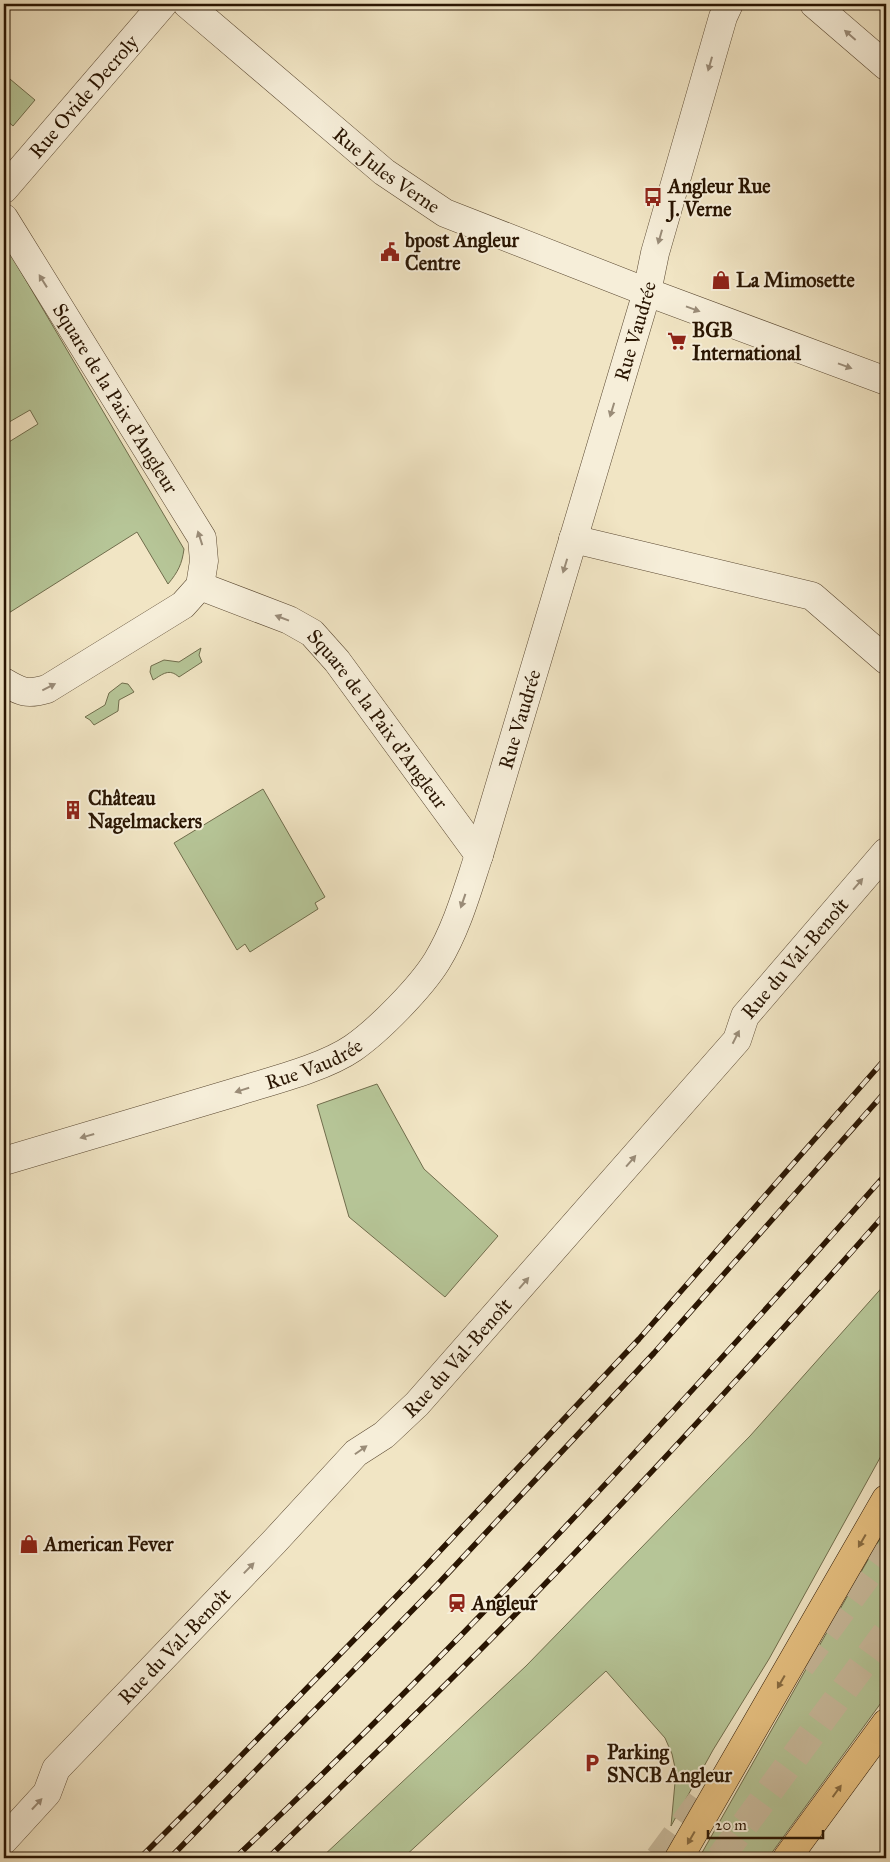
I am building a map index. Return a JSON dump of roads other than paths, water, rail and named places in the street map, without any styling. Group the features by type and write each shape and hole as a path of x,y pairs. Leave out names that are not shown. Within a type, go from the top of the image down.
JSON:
{"highway":[{"path":"679,1858 886,1499"},
{"path":"787,1858 886,1723"}],"street":[{"name":"Rue Ovide Decroly","path":"4,189 162,4"},
{"name":"Rue Jules Verne","path":"187,4 384,172 445,213 647,292 886,381"},
{"name":"Rue Vaudrée","path":"4,1161 262,1084 329,1061 353,1048 384,1022 409,996 437,962 455,925 479,855 647,292 655,253 729,4"},
{"path":"814,4 886,66"},
{"name":"Square de la Paix d'Angleur","path":"4,218 202,538 204,561 200,586 289,620 312,633 337,661 479,855"},
{"path":"574,539 812,596 886,660"},
{"path":"4,682 20,691 33,693 46,689 184,605 200,586"},
{"name":"Rue du Val-Benoît","path":"4,1840 47,1793 56,1769 267,1550 356,1453 384,1435 423,1397 737,1040 745,1016 886,852"}],"tunnel":[{"path":"801,1666 886,1550"},
{"path":"720,1858 886,1633"},
{"path":"659,1858 701,1801"}],"railway":[{"path":"140,1858 422,1570 639,1339 886,1058"},
{"path":"170,1858 438,1584 654,1353 886,1091"},
{"path":"235,1858 404,1693 568,1524 729,1350 886,1174"},
{"path":"268,1858 464,1666 643,1482 886,1213"}],"place":[{"name":"Angleur Rue J. Verne","path":"653,197"},
{"name":"bpost Angleur Centre","path":"390,252"},
{"name":"La Mimosette","path":"721,280"},
{"name":"BGB International","path":"677,341"},
{"name":"Château Nagelmackers","path":"73,810"},
{"name":"American Fever","path":"29,1544"},
{"name":"Angleur","path":"457,1603"},
{"name":"Parking SNCB Angleur","path":"592,1763"}]}
